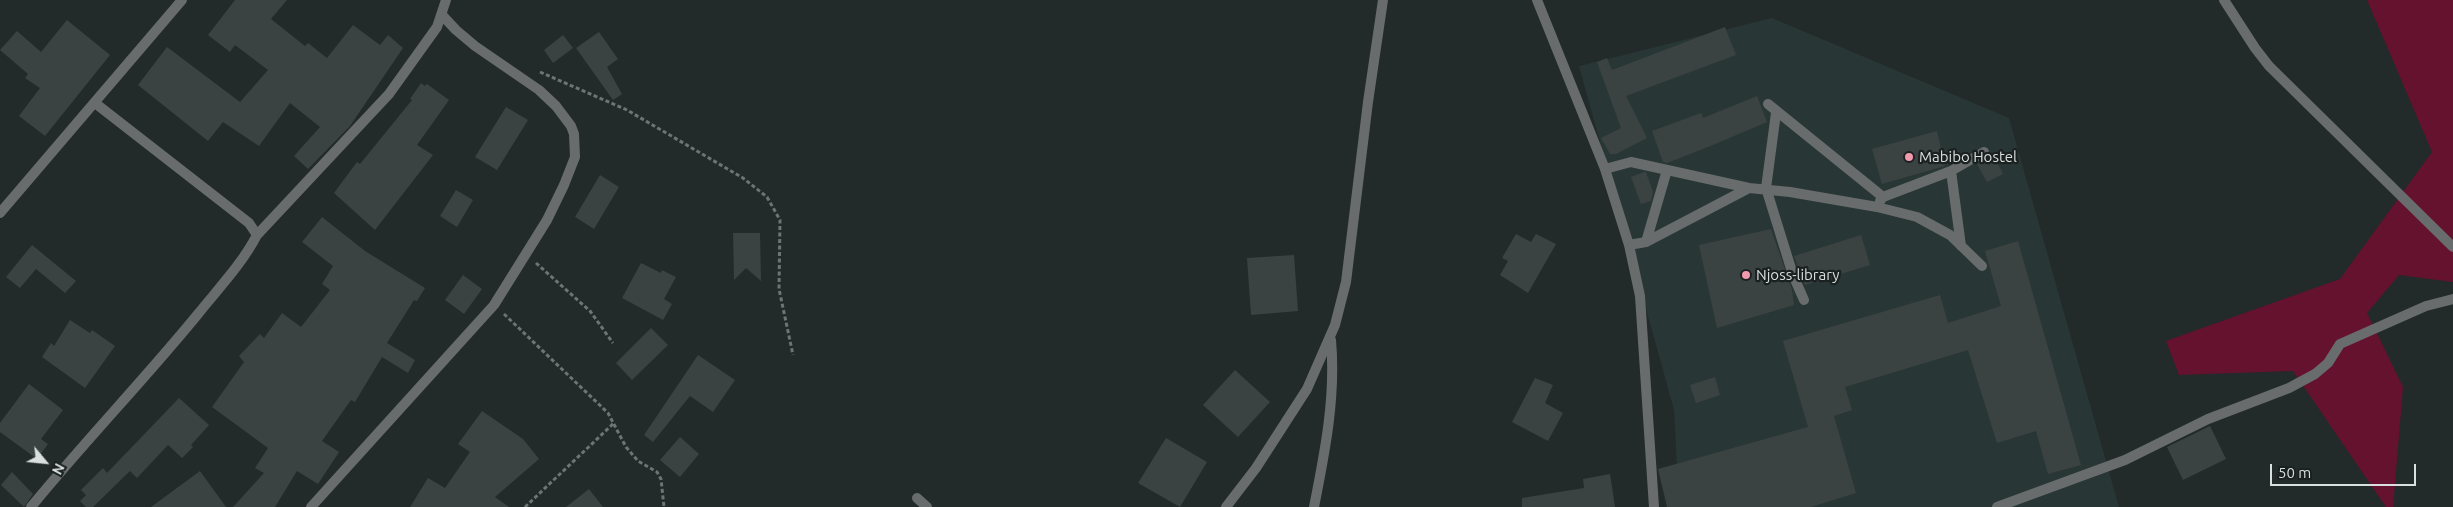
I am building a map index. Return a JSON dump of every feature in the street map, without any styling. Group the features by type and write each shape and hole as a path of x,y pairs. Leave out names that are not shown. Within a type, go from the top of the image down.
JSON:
{"street":[{"path":"0,213 96,103 182,0"},
{"path":"31,507 98,428 163,357 235,268 257,235 388,94 429,39 442,15 446,0"},
{"path":"1226,507 1281,431 1307,389 1330,339 1346,282 1368,102 1383,0"},
{"path":"1537,0 1605,169 1629,245 1640,296 1654,507"},
{"path":"2224,0 2269,66 2453,247"},
{"path":"311,507 494,305 526,254 564,185 576,150 574,134 563,114 539,90 475,46 442,15"},
{"path":"96,103 249,223 257,235"},
{"path":"1768,104 1776,113 1798,127 1880,202"},
{"path":"1776,113 1766,188 1793,275 1804,300"},
{"path":"1880,202 1951,171 1984,152"},
{"path":"1605,169 1630,162 1749,188 1766,188 1880,202 1917,217 1950,235 1982,266"},
{"path":"1646,242 1667,170"},
{"path":"1951,171 1961,246"},
{"path":"1629,245 1646,242 1749,188"},
{"path":"1997,507 2125,460 2208,419 2289,388 2315,374 2328,363 2340,344 2394,322 2426,306 2453,299"},
{"path":"1314,507 1327,438 1331,380 1330,339"},
{"path":"917,498 927,507"}],"path":[{"path":"518,75 533,72 544,73 627,110 743,178 767,197 780,220 779,289 793,355"},
{"path":"526,254 590,311 613,342"},
{"path":"494,305 535,346 608,413 626,447 638,461 657,472 661,479 664,507"},
{"path":"525,507 614,423"}],"shaded area":[{"path":"2367,0 2453,0 2453,282 2399,275 2367,313 2403,387 2393,507 2386,507 2293,371 2179,375 2166,341 2340,279 2432,152"},
{"path":"1772,18 2009,118 2119,507 1679,507 1674,410 1579,66"}],"building":[{"path":"235,0 287,0 271,19 305,46 308,43 327,58 353,25 380,45 388,35 403,48 350,126 308,169 294,156 320,127 290,103 259,146 223,122 208,141 138,85 167,47 240,102 268,70 235,45 230,52 208,35"},
{"path":"67,20 110,55 45,136 19,116 40,88 25,78 28,74 0,50 17,31 41,52"},
{"path":"1725,27 1736,55 1626,96 1647,138 1616,154 1610,154 1601,138 1621,128 1597,62 1607,58 1612,70"},
{"path":"599,32 618,59 607,67 622,94 613,100 576,48"},
{"path":"563,35 573,48 553,63 544,50"},
{"path":"421,83 425,86 427,84 449,100 417,145 433,155 375,230 334,193 357,162 360,164 412,100 410,99"},
{"path":"1757,96 1767,122 1667,163 1663,162 1652,131 1701,113 1703,118"},
{"path":"506,107 528,120 497,170 475,157"},
{"name":"Mabibo Hostel","path":"1937,131 1945,166 1882,184 1872,149"},
{"path":"1993,154 2003,174 1987,182 1977,164"},
{"path":"1646,172 1653,192 1651,201 1641,204 1631,177"},
{"path":"600,175 619,187 594,229 575,217"},
{"path":"456,190 473,200 457,227 440,216"},
{"path":"322,217 365,251 425,288 417,301 414,300 387,343 415,360 408,373 382,357 355,402 351,400 322,441 339,452 318,484 297,471 275,507 233,507 264,473 255,468 268,448 212,407 244,362 239,356 260,334 264,338 282,313 301,327 330,290 322,284 333,266 302,242"},
{"name":"Njoss-library","path":"1771,229 1792,290 1794,305 1717,328 1699,245"},
{"path":"733,233 760,233 761,281 746,268 734,280"},
{"path":"1516,234 1531,242 1536,234 1556,244 1528,293 1500,275 1508,261 1502,258"},
{"path":"1861,235 1870,265 1805,285 1794,256"},
{"path":"2018,241 2081,465 2048,474 2036,431 1997,443 1968,350 1845,387 1852,410 1834,416 1856,493 1811,507 1667,507 1658,469 1808,427 1783,341 1940,295 1948,323 2001,306 1985,251"},
{"path":"32,245 76,281 65,293 36,269 20,288 6,277"},
{"path":"1294,255 1298,311 1251,315 1247,258"},
{"path":"641,263 661,273 662,270 676,277 664,299 672,304 663,320 622,298"},
{"path":"463,275 482,289 464,314 445,300"},
{"path":"70,320 90,333 92,330 115,346 85,388 42,357 51,343 54,346"},
{"path":"651,328 668,345 632,380 616,363"},
{"path":"698,355 735,380 713,412 690,396 653,442 644,435"},
{"path":"1235,370 1270,402 1238,437 1203,405"},
{"path":"1715,377 1720,395 1696,403 1690,385"},
{"path":"1535,378 1553,385 1545,403 1563,413 1548,441 1512,422"},
{"path":"29,384 63,410 41,439 48,444 37,459 0,432 0,423"},
{"path":"179,398 209,425 191,445 193,447 182,458 168,445 137,478 130,471 93,507 86,507 80,501 86,495 81,490 103,468 107,473"},
{"path":"482,411 523,439 539,459 495,497 509,507 410,507 428,478 445,488 470,452 458,444"},
{"path":"2210,426 2226,459 2183,480 2167,447"},
{"path":"680,437 699,454 680,477 660,460"},
{"path":"1166,438 1207,462 1180,507 1138,483"},
{"path":"200,471 226,507 151,507"},
{"path":"12,472 33,494 24,507 1,485"},
{"path":"1610,474 1615,507 1522,507 1522,498 1584,488 1583,479"},
{"path":"589,489 603,507 566,507"}],"place":[{"name":"Mabibo Hostel","path":"1909,157"},
{"name":"Njoss-library","path":"1746,275"}]}
